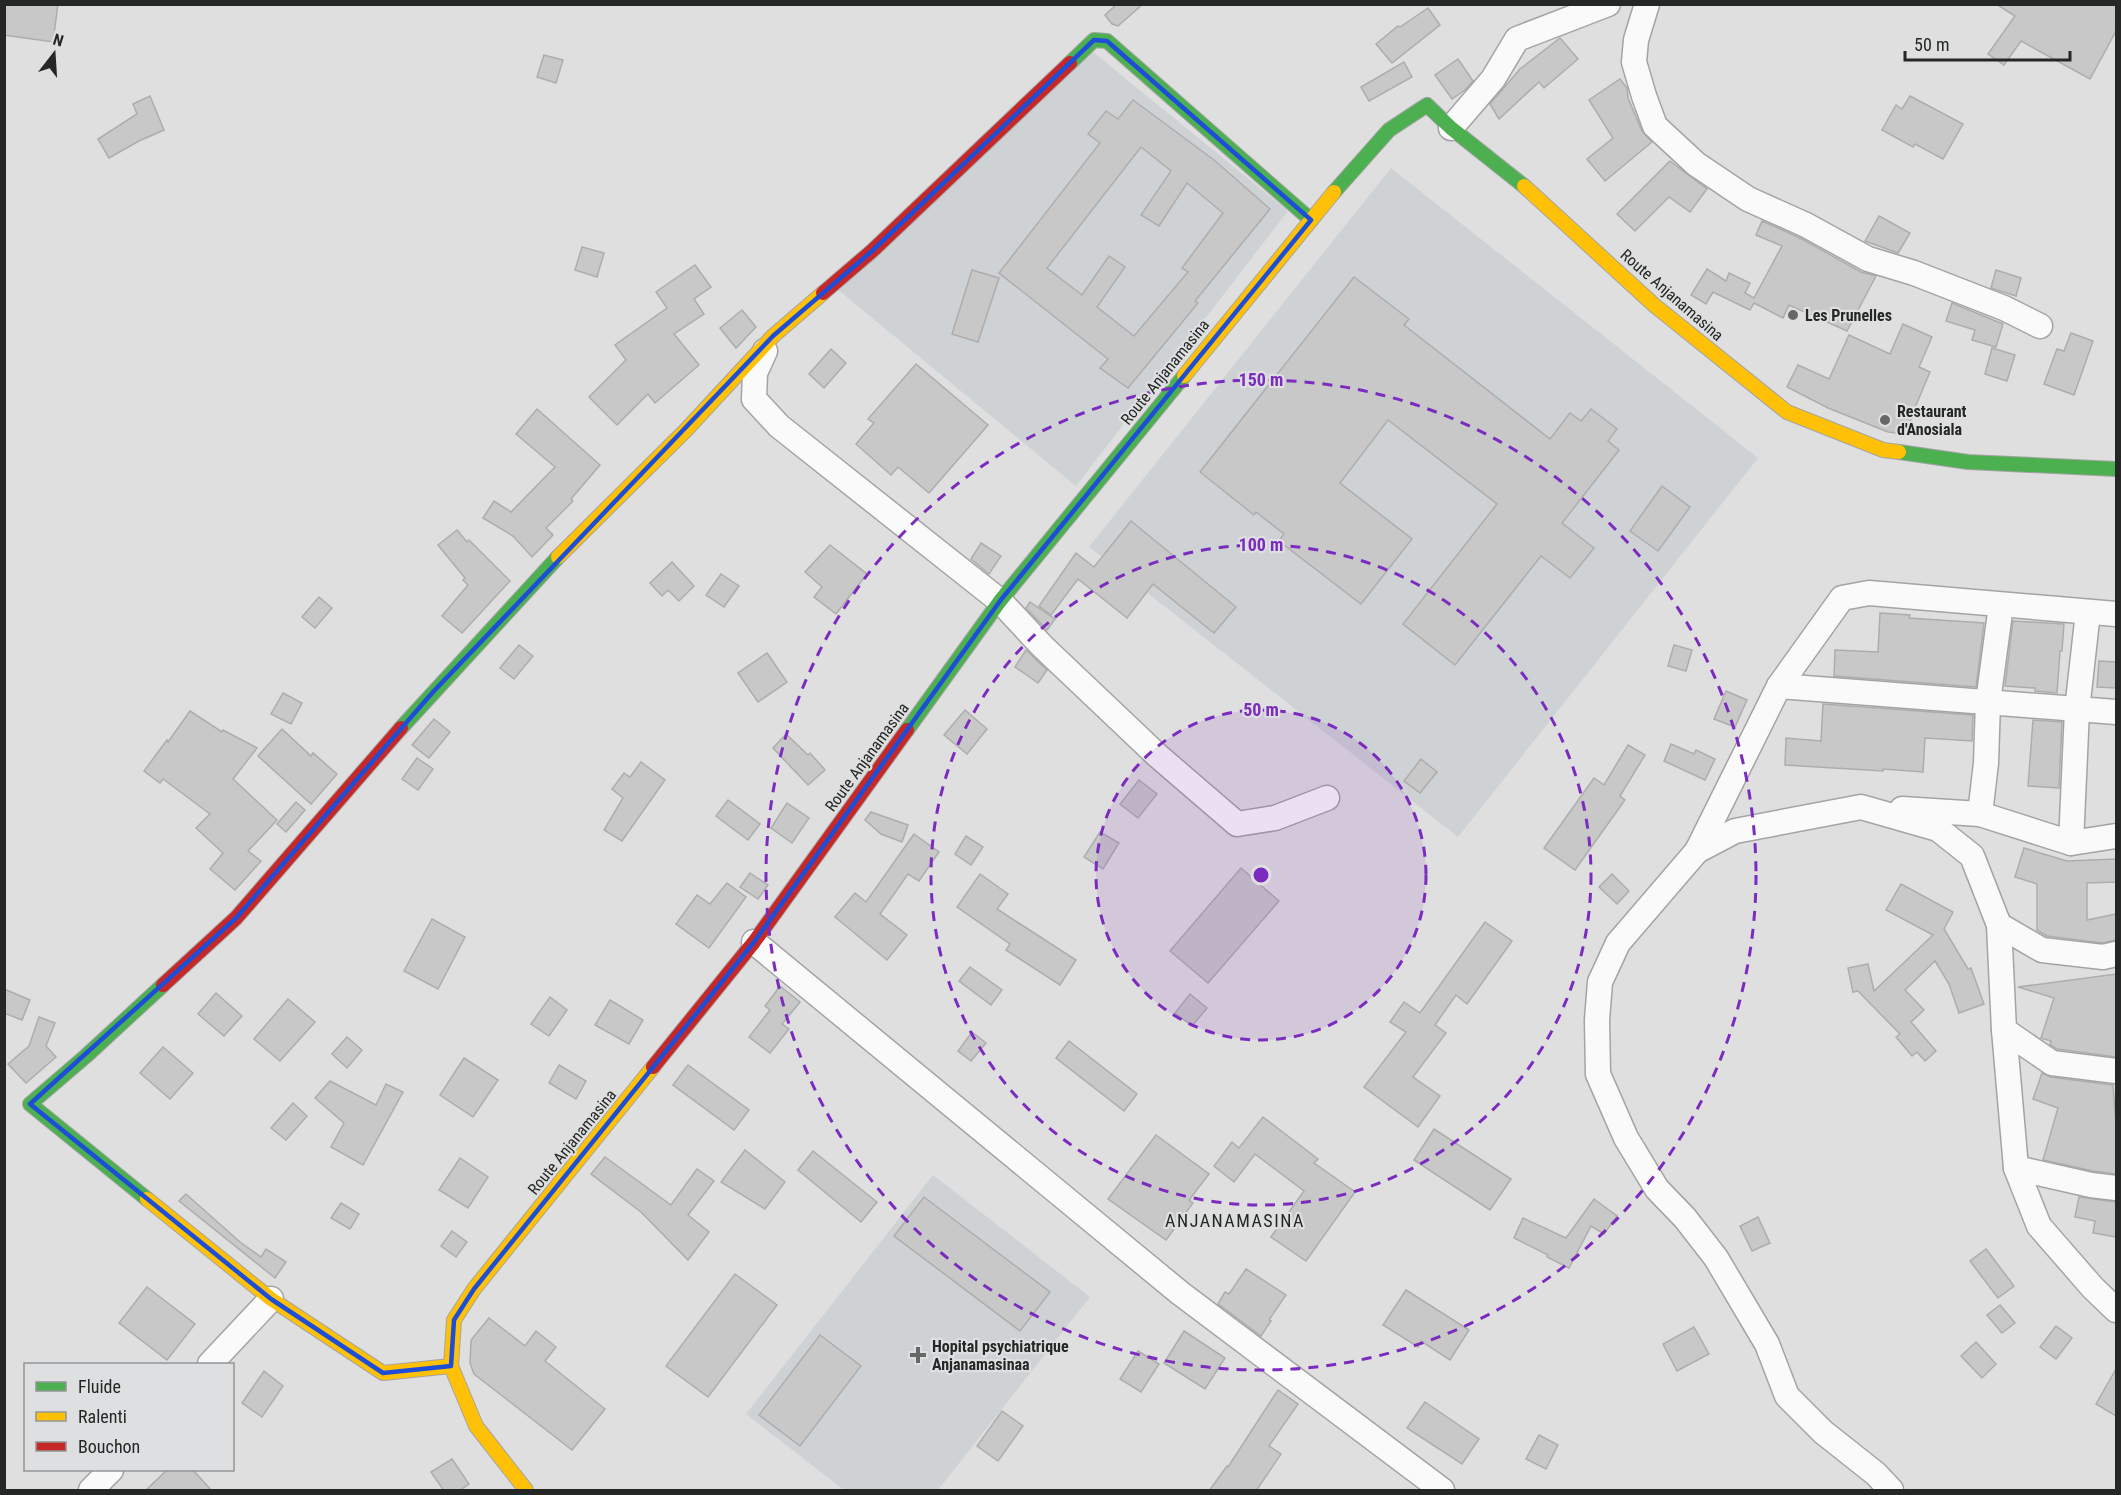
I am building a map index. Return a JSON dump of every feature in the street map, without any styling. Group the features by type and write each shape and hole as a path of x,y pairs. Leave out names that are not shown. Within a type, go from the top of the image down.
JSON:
{"street":[{"path":"1451,128 1493,79 1518,39 1608,4"},
{"path":"1647,4 1636,40 1634,62 1644,96 1655,126 1696,164 1748,199 1806,225 1868,259 1914,273 2004,308 2040,326"},
{"path":"526,1491 476,1426 450,1366 383,1373 272,1299 30,1104 86,1056 236,918 433,692 569,545 686,430 773,336 872,251 1094,40 1107,41 1311,220"},
{"name":"Route Anjanamasina","path":"450,1366 454,1320 474,1289 753,942 1000,601 1357,164 1389,130 1427,105 1451,128 1526,186 1654,304 1787,412 1883,450 1968,462 2116,469"},
{"path":"773,336 755,373 754,399 779,426 1000,601 1042,646 1158,756 1238,824 1275,819 1327,798"},
{"path":"1891,1491 1876,1474 1823,1432 1787,1396 1767,1344 1716,1258 1685,1218 1657,1189 1626,1138 1598,1074 1600,982 1618,942 1697,851 1779,686 1842,598 1869,594 2116,614"},
{"path":"1980,814 1986,763 1988,702 2001,605"},
{"path":"2071,843 2077,710 2088,612"},
{"path":"1779,686 2116,712"},
{"path":"1697,851 1735,831 1861,807 1948,810 1980,814 2071,843 2116,836"},
{"path":"1861,807 1938,829 1972,856 1999,925 2004,1030 2016,1168 2039,1226 2092,1288 2114,1305"},
{"path":"1999,925 2042,950 2103,957 2116,954"},
{"path":"753,942 1179,1293 1442,1491"},
{"path":"2004,1030 2052,1063 2116,1071"},
{"path":"2016,1168 2091,1185 2116,1188"},
{"path":"212,1363 272,1299"},
{"path":"91,1491 110,1471"}],"highlighted area":[{"path":"1094,40 1107,41 1311,220 1000,601 754,942 474,1289 454,1320 451,1366 383,1373 271,1299 30,1104 236,918 433,692 773,336 872,251"}],"shaded area":[{"path":"1093,52 1288,211 1076,486 836,288"},
{"path":"1391,168 1758,458 1458,837 1089,547"},
{"name":"Hopital psychiatrique Anjanamasinaa","path":"933,1175 1090,1297 938,1490 844,1490 746,1414"}],"building":[{"path":"4,4 58,4 53,42 4,35"},
{"path":"1117,4 1143,4 1118,26 1112,24 1105,15"},
{"path":"1996,4 2116,4 2116,31 2090,79 2021,41 2004,65 1988,54 2015,16"},
{"path":"1428,8 1440,25 1392,63 1376,44 1398,26 1400,27"},
{"path":"1560,38 1578,59 1544,88 1539,82 1499,119 1490,104 1520,69"},
{"path":"544,55 563,60 556,83 537,77"},
{"path":"1458,59 1473,81 1452,99 1435,75"},
{"path":"1404,62 1412,77 1369,101 1361,87"},
{"path":"1620,79 1627,88 1628,98 1642,131 1652,142 1605,181 1587,159 1613,138 1589,100"},
{"path":"150,96 164,130 109,158 98,139 137,114 133,104"},
{"path":"1910,96 1963,124 1943,159 1915,144 1913,147 1882,130 1896,105 1902,109"},
{"path":"1133,100 1214,160 1270,209 1195,301 1198,303 1128,388 1100,368 1108,359 999,273 1100,143 1088,134 1106,111 1118,119","holes":["1141,147 1171,171 1141,215 1159,226 1187,183 1223,213 1182,268 1188,272 1134,336 1097,307 1125,267 1109,256 1082,295 1047,268"]},
{"path":"1670,161 1707,189 1690,212 1669,197 1635,231 1617,214"},
{"path":"1879,216 1910,233 1898,253 1865,241"},
{"path":"1762,221 1800,238 1861,272 1876,276 1847,331 1789,305 1783,318 1754,303 1750,310 1713,292 1706,304 1691,295 1707,269 1726,281 1729,273 1750,283 1745,293 1754,298 1782,246 1756,235"},
{"path":"582,247 604,253 597,277 575,270"},
{"path":"695,265 711,287 694,299 704,314 674,334 699,365 655,403 648,394 617,425 589,397 626,360 615,345 667,308 656,292"},
{"path":"972,270 999,278 978,342 952,334"},
{"path":"1996,270 2021,278 2016,296 1991,288"},
{"path":"1354,277 1409,319 1404,325 1550,439 1570,413 1581,421 1591,409 1617,429 1608,441 1619,450 1562,523 1594,548 1570,578 1541,556 1455,665 1403,624 1497,504 1388,420 1340,483 1412,539 1361,604 1279,541 1284,534 1256,512 1254,515 1200,472"},
{"path":"1952,303 2003,324 1996,347 1972,340 1975,330 1946,321"},
{"path":"742,310 756,327 736,348 720,328"},
{"path":"1903,324 1932,337 1919,367 1930,372 1906,434 1888,432 1828,408 1787,387 1798,365 1829,379 1849,335 1890,354"},
{"path":"2071,333 2093,341 2074,395 2044,384 2057,349 2064,351"},
{"path":"1992,348 2015,355 2007,381 1985,374"},
{"path":"831,349 846,363 824,388 809,374"},
{"path":"916,364 988,425 929,493 898,467 891,475 856,444 874,423 868,419"},
{"path":"537,409 600,465 571,499 573,501 546,528 553,535 532,557 513,536 483,518 494,501 511,512 555,467 516,434"},
{"path":"1662,486 1690,507 1658,551 1630,531"},
{"path":"1131,521 1236,607 1214,633 1153,584 1127,618 1078,579 1051,615 1039,606 1076,553 1094,567"},
{"path":"457,530 510,581 462,633 442,616 468,585 438,545"},
{"path":"981,543 1001,556 989,574 971,559"},
{"path":"830,545 867,574 836,614 814,597 822,587 805,572"},
{"path":"672,562 694,586 679,601 668,590 662,596 650,583"},
{"path":"721,574 739,586 724,607 706,595"},
{"path":"319,597 332,608 315,628 302,617"},
{"path":"1030,602 1055,619 1047,630 1026,608"},
{"path":"1880,613 1910,615 1909,618 1984,623 1976,687 1834,676 1835,650 1878,652"},
{"path":"2013,621 2064,624 2057,693 2035,691 2035,688 2005,686"},
{"path":"519,645 533,656 514,679 500,668"},
{"path":"1674,645 1692,650 1686,671 1668,666"},
{"path":"1026,650 1047,670 1038,683 1015,667"},
{"path":"767,653 787,682 758,702 738,673"},
{"path":"2099,661 2116,662 2116,688 2097,687"},
{"path":"1726,691 1747,700 1735,727 1714,719"},
{"path":"283,693 302,703 291,724 271,714"},
{"path":"1823,704 1973,715 1972,741 1925,738 1923,772 1785,765 1786,738 1821,741"},
{"path":"965,710 987,729 967,754 944,735"},
{"path":"190,711 222,732 223,730 257,748 233,779 277,820 248,851 261,861 235,890 210,869 223,853 196,828 210,814 163,779 160,783 144,771"},
{"path":"434,719 450,732 429,758 412,745"},
{"path":"2033,720 2062,722 2059,788 2028,786"},
{"path":"282,729 311,756 313,753 337,774 311,804 258,756"},
{"path":"786,734 808,755 810,753 825,770 808,785 773,748"},
{"path":"1671,744 1694,754 1696,750 1715,759 1705,780 1664,761"},
{"path":"1628,745 1645,755 1620,796 1625,800 1575,870 1544,848 1594,778 1604,785"},
{"path":"417,758 433,769 418,790 402,779"},
{"path":"1421,759 1437,772 1420,793 1404,781"},
{"path":"641,762 665,780 622,841 604,830 623,798 612,789 624,773 630,777"},
{"path":"1139,780 1157,794 1138,818 1120,804"},
{"path":"728,800 760,824 748,840 716,816"},
{"path":"296,802 305,810 286,832 277,824"},
{"path":"787,803 809,818 792,843 771,828"},
{"path":"871,812 908,825 902,842 881,834 865,820"},
{"path":"1100,832 1119,843 1103,869 1084,857"},
{"path":"914,834 939,852 919,881 908,874 880,914 907,935 887,960 835,917 855,893 866,902"},
{"path":"966,836 983,847 971,865 955,854"},
{"path":"2024,848 2067,861 2116,859 2116,882 2087,883 2087,920 2116,914 2116,940 2102,943 2047,936 2037,930 2037,884 2015,877"},
{"path":"1241,868 1279,901 1208,983 1170,951"},
{"path":"750,873 768,885 758,899 740,887"},
{"path":"980,874 1008,894 997,909 1076,960 1060,985 1006,950 1010,944 957,907"},
{"path":"1612,874 1629,891 1617,904 1599,887"},
{"path":"727,883 746,897 709,948 676,924 697,895 710,904"},
{"path":"1901,884 1953,912 1944,929 1968,969 1971,968 1984,1004 1959,1013 1949,984 1935,961 1905,990 1924,1010 1911,1022 1936,1051 1925,1061 1917,1052 1912,1056 1896,1037 1900,1034 1858,991 1853,992 1848,968 1868,964 1874,991 1933,935 1886,910"},
{"path":"432,919 465,937 438,989 404,971"},
{"path":"1485,922 1512,941 1467,1004 1456,995 1435,1025 1446,1033 1413,1077 1440,1096 1418,1127 1364,1087 1406,1032 1390,1022 1404,1002 1420,1013"},
{"path":"970,967 1002,990 991,1005 959,981"},
{"path":"2116,974 2116,1057 2057,1049 2050,1045 2051,1041 2041,1038 2054,998 2018,987"},
{"path":"780,986 800,1002 782,1024 789,1029 770,1053 749,1037 770,1010 765,1006"},
{"path":"4,989 30,1000 22,1020 4,1013"},
{"path":"216,993 242,1016 224,1036 198,1014"},
{"path":"1190,994 1207,1008 1192,1026 1175,1013"},
{"path":"550,997 567,1010 549,1036 531,1024"},
{"path":"288,999 315,1022 280,1061 254,1039"},
{"path":"610,1000 643,1020 629,1044 595,1025"},
{"path":"39,1017 55,1023 46,1046 56,1057 26,1083 8,1064 29,1046"},
{"path":"972,1032 986,1043 971,1061 958,1051"},
{"path":"347,1037 362,1050 347,1068 332,1054"},
{"path":"1069,1041 1137,1094 1124,1111 1056,1058"},
{"path":"163,1047 193,1073 170,1099 140,1073"},
{"path":"464,1058 498,1080 473,1117 440,1095"},
{"path":"559,1065 586,1081 576,1099 549,1083"},
{"path":"688,1065 749,1110 734,1130 673,1085"},
{"path":"2042,1073 2050,1077 2113,1085 2116,1174 2043,1160 2058,1108 2033,1099"},
{"path":"330,1081 376,1105 386,1084 403,1092 363,1165 331,1147 344,1123 315,1098"},
{"path":"293,1103 307,1116 286,1140 271,1128"},
{"path":"1263,1117 1318,1159 1314,1163 1355,1192 1306,1261 1271,1237 1304,1191 1255,1154 1234,1182 1214,1166 1232,1142 1239,1148"},
{"path":"1434,1129 1511,1179 1490,1210 1414,1160"},
{"path":"1156,1135 1209,1174 1189,1200 1193,1203 1166,1240 1108,1199"},
{"path":"745,1150 785,1182 765,1209 721,1182"},
{"path":"813,1151 877,1202 861,1222 798,1170"},
{"path":"605,1157 671,1205 697,1169 714,1181 688,1215 709,1232 688,1260 641,1212 591,1174"},
{"path":"460,1158 488,1177 468,1208 439,1190"},
{"path":"186,1194 240,1242 261,1257 266,1249 286,1262 275,1278 179,1201"},
{"path":"924,1197 1050,1292 1020,1331 894,1236"},
{"path":"2079,1197 2116,1202 2116,1237 2093,1233 2095,1221 2075,1217"},
{"path":"1594,1199 1617,1216 1604,1234 1591,1226 1569,1268 1514,1238 1523,1218 1566,1238"},
{"path":"341,1203 359,1214 350,1229 331,1218"},
{"path":"1758,1217 1770,1243 1752,1251 1740,1226"},
{"path":"452,1231 467,1242 456,1257 441,1246"},
{"path":"1986,1249 2014,1286 1998,1298 1970,1261"},
{"path":"1246,1269 1286,1295 1261,1336 1218,1304 1225,1292 1229,1294"},
{"path":"735,1274 777,1305 708,1397 666,1366"},
{"path":"147,1287 195,1324 167,1360 119,1323"},
{"path":"1406,1290 1469,1330 1450,1360 1421,1341 1418,1347 1383,1325"},
{"path":"2000,1305 2015,1323 2002,1333 1987,1315"},
{"path":"489,1318 525,1346 536,1331 556,1347 545,1361 605,1409 572,1450 474,1374 470,1363 471,1340"},
{"path":"2056,1326 2072,1338 2056,1359 2040,1347"},
{"path":"1694,1327 1709,1354 1677,1371 1663,1344"},
{"path":"1184,1331 1225,1358 1205,1389 1164,1363"},
{"path":"820,1335 861,1366 800,1446 759,1415"},
{"path":"1976,1342 1996,1364 1982,1378 1961,1356"},
{"path":"1138,1351 1159,1364 1141,1392 1120,1379"},
{"path":"2116,1369 2116,1416 2096,1404"},
{"path":"264,1371 283,1386 262,1417 242,1403"},
{"path":"1278,1390 1298,1404 1269,1446 1281,1454 1256,1491 1209,1491 1228,1467"},
{"path":"1425,1402 1479,1439 1462,1464 1407,1428"},
{"path":"1002,1411 1023,1426 998,1461 977,1446"},
{"path":"1539,1435 1558,1445 1546,1469 1526,1459"},
{"path":"452,1459 469,1484 459,1491 444,1491 431,1472"},
{"path":"166,1471 194,1471 212,1491 145,1491"}],"traffic: fast":[{"path":"1070,63 1094,40 1107,41 1311,220"},
{"path":"1334,192 1389,130 1427,105 1451,128 1524,186"},
{"path":"907,730 1000,601 1184,376"},
{"path":"1899,452 1968,462 2116,469"},
{"path":"401,728 558,557"},
{"path":"147,1199 30,1104 163,985"}],"traffic: slow":[{"path":"1524,186 1654,305 1787,412 1883,450 1899,452"},
{"path":"1184,376 1334,192"},
{"path":"558,557 686,430 773,336 823,293"},
{"path":"526,1490 476,1426 451,1366 454,1320 474,1289 653,1067"},
{"path":"147,1199 271,1299 383,1373 451,1366"}],"traffic: jam":[{"path":"823,293 872,251 1070,63"},
{"path":"163,985 236,918 401,728"},
{"path":"653,1067 754,942 907,730"}],"place":[{"name":"Les Prunelles","path":"1793,315"},
{"name":"Restaurant d'Anosiala","path":"1885,420"},
{"name":"Hopital psychiatrique Anjanamasinaa","path":"918,1355"}],"district":[{"name":"ANJANAMASINA","path":"1235,1220"}]}
